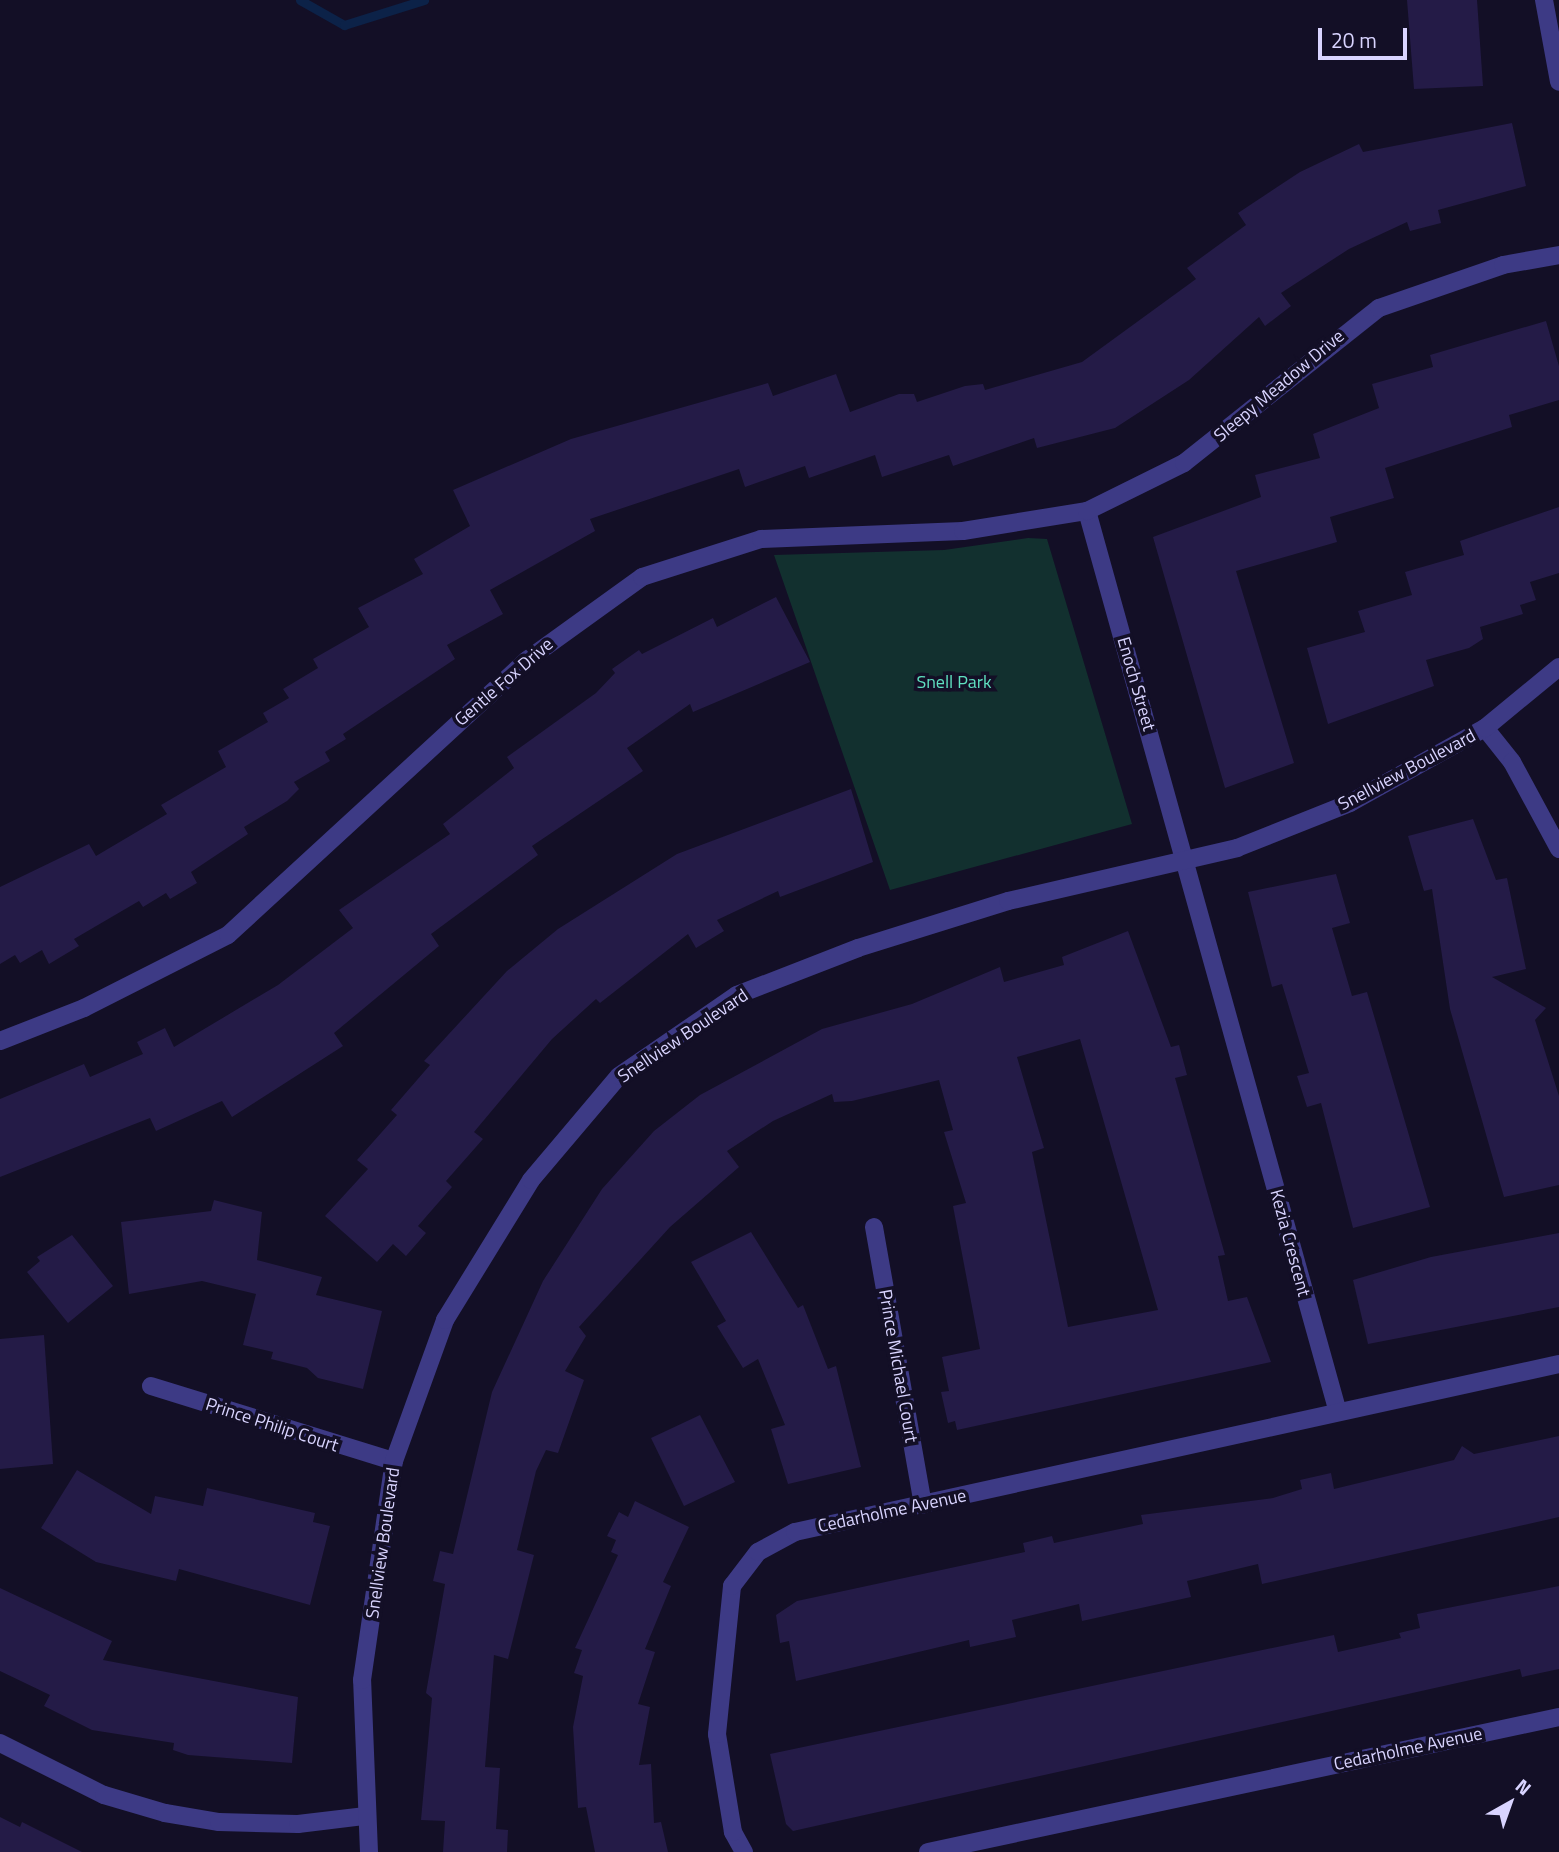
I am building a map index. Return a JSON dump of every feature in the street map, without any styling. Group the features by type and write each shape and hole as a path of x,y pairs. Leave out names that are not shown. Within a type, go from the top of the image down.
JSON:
{"street":[{"path":"1544,0 1559,82"},
{"name":"Sleepy Meadow Drive","path":"1087,511 1184,463 1379,308 1503,265 1559,255"},
{"name":"Enoch Street","path":"1087,511 1185,857"},
{"name":"Gentle Fox Drive","path":"0,1041 84,1008 228,935 509,676 587,611 642,577 761,539 963,531 1087,511"},
{"name":"Snellview Boulevard","path":"369,1852 364,1816 362,1680 394,1461 445,1320 531,1180 619,1076 749,990 1008,901 1185,857 1237,848 1350,803 1485,728 1559,667"},
{"path":"1485,728 1512,762 1559,849"},
{"name":"Kezia Crescent","path":"1185,857 1337,1409"},
{"name":"Prince Michael Court","path":"874,1227 923,1505"},
{"path":"1337,1409 1559,1364"},
{"name":"Prince Philip Court","path":"151,1386 394,1461"},
{"name":"Cedarholme Avenue","path":"744,1852 733,1832 717,1734 732,1586 758,1552 794,1532 923,1505 1337,1409"},
{"name":"Cedarholme Avenue","path":"929,1852 1559,1717"},
{"path":"0,1743 104,1795 165,1813 219,1822 298,1824 364,1816"}],"green space":[{"name":"Snell Park","path":"1028,538 1047,539 1132,824 890,890 774,555 944,550"}],"building":[{"path":"1407,0 1477,0 1483,86 1414,89"},
{"path":"1512,123 1526,186 1438,210 1441,223 1410,231 1407,222 1349,249 1281,293 1291,306 1265,326 1259,317 1189,380 1115,428 1037,448 1034,438 953,466 949,455 882,477 875,455 809,478 805,466 745,487 739,469 590,519 595,531 490,590 503,614 447,645 455,659 343,734 346,739 325,752 330,761 294,782 299,789 287,801 244,827 248,834 191,872 197,883 170,899 166,893 143,907 139,901 74,939 79,946 49,964 42,950 20,963 15,955 0,964 0,887 89,844 96,856 167,814 161,805 226,767 218,751 268,722 263,713 289,698 283,689 318,668 313,659 369,627 358,608 423,574 414,559 470,526 453,490 571,439 768,383 773,396 836,374 850,412 899,394 914,394 917,402 965,386 983,384 985,390 1082,362 1196,279 1187,268 1246,225 1238,213 1300,172 1359,144 1363,152"},
{"path":"1546,321 1559,366 1559,400 1509,415 1512,427 1385,468 1394,498 1330,517 1337,542 1236,571 1294,763 1225,788 1153,537 1261,497 1255,475 1320,458 1313,434 1379,408 1372,384 1433,367 1430,355"},
{"path":"1559,507 1559,573 1530,582 1536,600 1520,605 1523,614 1480,627 1483,639 1469,648 1426,660 1434,686 1328,724 1307,648 1365,632 1358,611 1412,595 1405,572 1464,555 1460,541"},
{"path":"776,597 810,662 693,712 690,704 627,748 643,771 532,846 538,855 431,934 439,946 334,1033 343,1046 232,1117 222,1101 156,1131 150,1118 0,1177 0,1099 84,1064 90,1077 143,1054 137,1042 165,1028 174,1047 278,985 353,928 339,910 450,834 443,824 514,768 507,757 596,693 615,673 612,669 639,650 642,654 713,618 717,627"},
{"path":"851,789 873,862 780,897 778,891 717,920 724,931 696,948 688,934 600,1003 596,999 552,1039 474,1132 483,1139 446,1181 452,1187 418,1226 426,1233 406,1256 393,1244 377,1262 325,1216 368,1169 357,1160 397,1115 391,1110 430,1065 424,1061 507,971 558,929 677,854"},
{"path":"1473,819 1496,880 1507,878 1526,969 1492,977 1546,1008 1535,1020 1559,1096 1559,1185 1504,1197 1450,1009 1432,889 1424,891 1408,836"},
{"path":"1336,874 1350,923 1332,928 1352,996 1367,992 1430,1207 1353,1228 1321,1103 1307,1107 1297,1076 1309,1073 1282,984 1272,987 1248,892"},
{"path":"1128,931 1171,1047 1179,1045 1187,1075 1175,1078 1225,1255 1218,1256 1228,1301 1247,1297 1271,1362 957,1430 955,1421 948,1423 941,1392 949,1391 942,1357 980,1349 953,1206 966,1203 944,1132 953,1130 939,1080 852,1101 834,1102 832,1094 773,1121 727,1151 739,1167 670,1227 579,1327 586,1336 565,1371 584,1380 558,1453 546,1450 536,1471 517,1550 534,1555 508,1659 494,1655 485,1767 500,1768 496,1829 508,1830 507,1852 443,1852 445,1821 421,1820 432,1698 426,1693 445,1584 433,1581 440,1551 453,1554 492,1392 543,1281 602,1189 654,1131 700,1095 822,1029 912,1004 1000,967 1004,982 1064,965 1062,957","holes":["1080,1039 1158,1310 1068,1327 1032,1152 1044,1148 1017,1057"]},
{"path":"214,1200 262,1212 257,1260 322,1277 316,1295 382,1311 363,1389 318,1378 307,1368 271,1359 273,1352 243,1345 256,1294 202,1281 129,1294 121,1222 211,1211"},
{"path":"751,1232 798,1308 803,1305 828,1369 836,1366 861,1467 788,1484 771,1429 785,1425 758,1359 743,1368 717,1326 726,1321 691,1262"},
{"path":"1559,1233 1559,1307 1368,1344 1353,1280 1431,1257"},
{"path":"72,1235 113,1286 68,1323 27,1272 40,1261 37,1257"},
{"path":"44,1335 53,1464 0,1469 0,1339"},
{"path":"700,1415 735,1482 684,1506 651,1438"},
{"path":"1559,1436 1559,1517 1262,1584 1258,1564 1187,1581 1191,1597 1082,1621 1079,1604 1012,1620 1016,1637 970,1647 969,1640 796,1681 789,1641 780,1643 776,1615 797,1601 1025,1552 1023,1543 1052,1536 1054,1543 1143,1524 1141,1515 1273,1498 1302,1489 1300,1480 1331,1473 1334,1489 1454,1460 1462,1446 1474,1454"},
{"path":"77,1470 151,1514 155,1496 203,1506 207,1488 315,1513 313,1522 330,1526 310,1605 179,1569 176,1581 96,1562 41,1528"},
{"path":"635,1501 689,1527 663,1582 671,1586 645,1649 655,1652 638,1704 650,1707 639,1765 651,1764 654,1823 661,1822 668,1852 595,1852 586,1807 578,1808 573,1727 583,1676 574,1673 582,1650 575,1648 618,1555 611,1552 616,1540 607,1536 619,1512 628,1517"},
{"path":"1559,1586 1559,1669 1522,1677 1520,1669 793,1831 786,1824 770,1754 1334,1635 1338,1652 1401,1638 1399,1633 1420,1628 1417,1614"},
{"path":"0,1588 112,1641 103,1660 298,1697 292,1763 188,1755 173,1750 174,1743 92,1730 44,1706 50,1695 0,1671"},
{"path":"0,1817 20,1827 22,1822 82,1852 0,1852"}],"waterway":[{"path":"300,0 344,25 424,0"}]}
